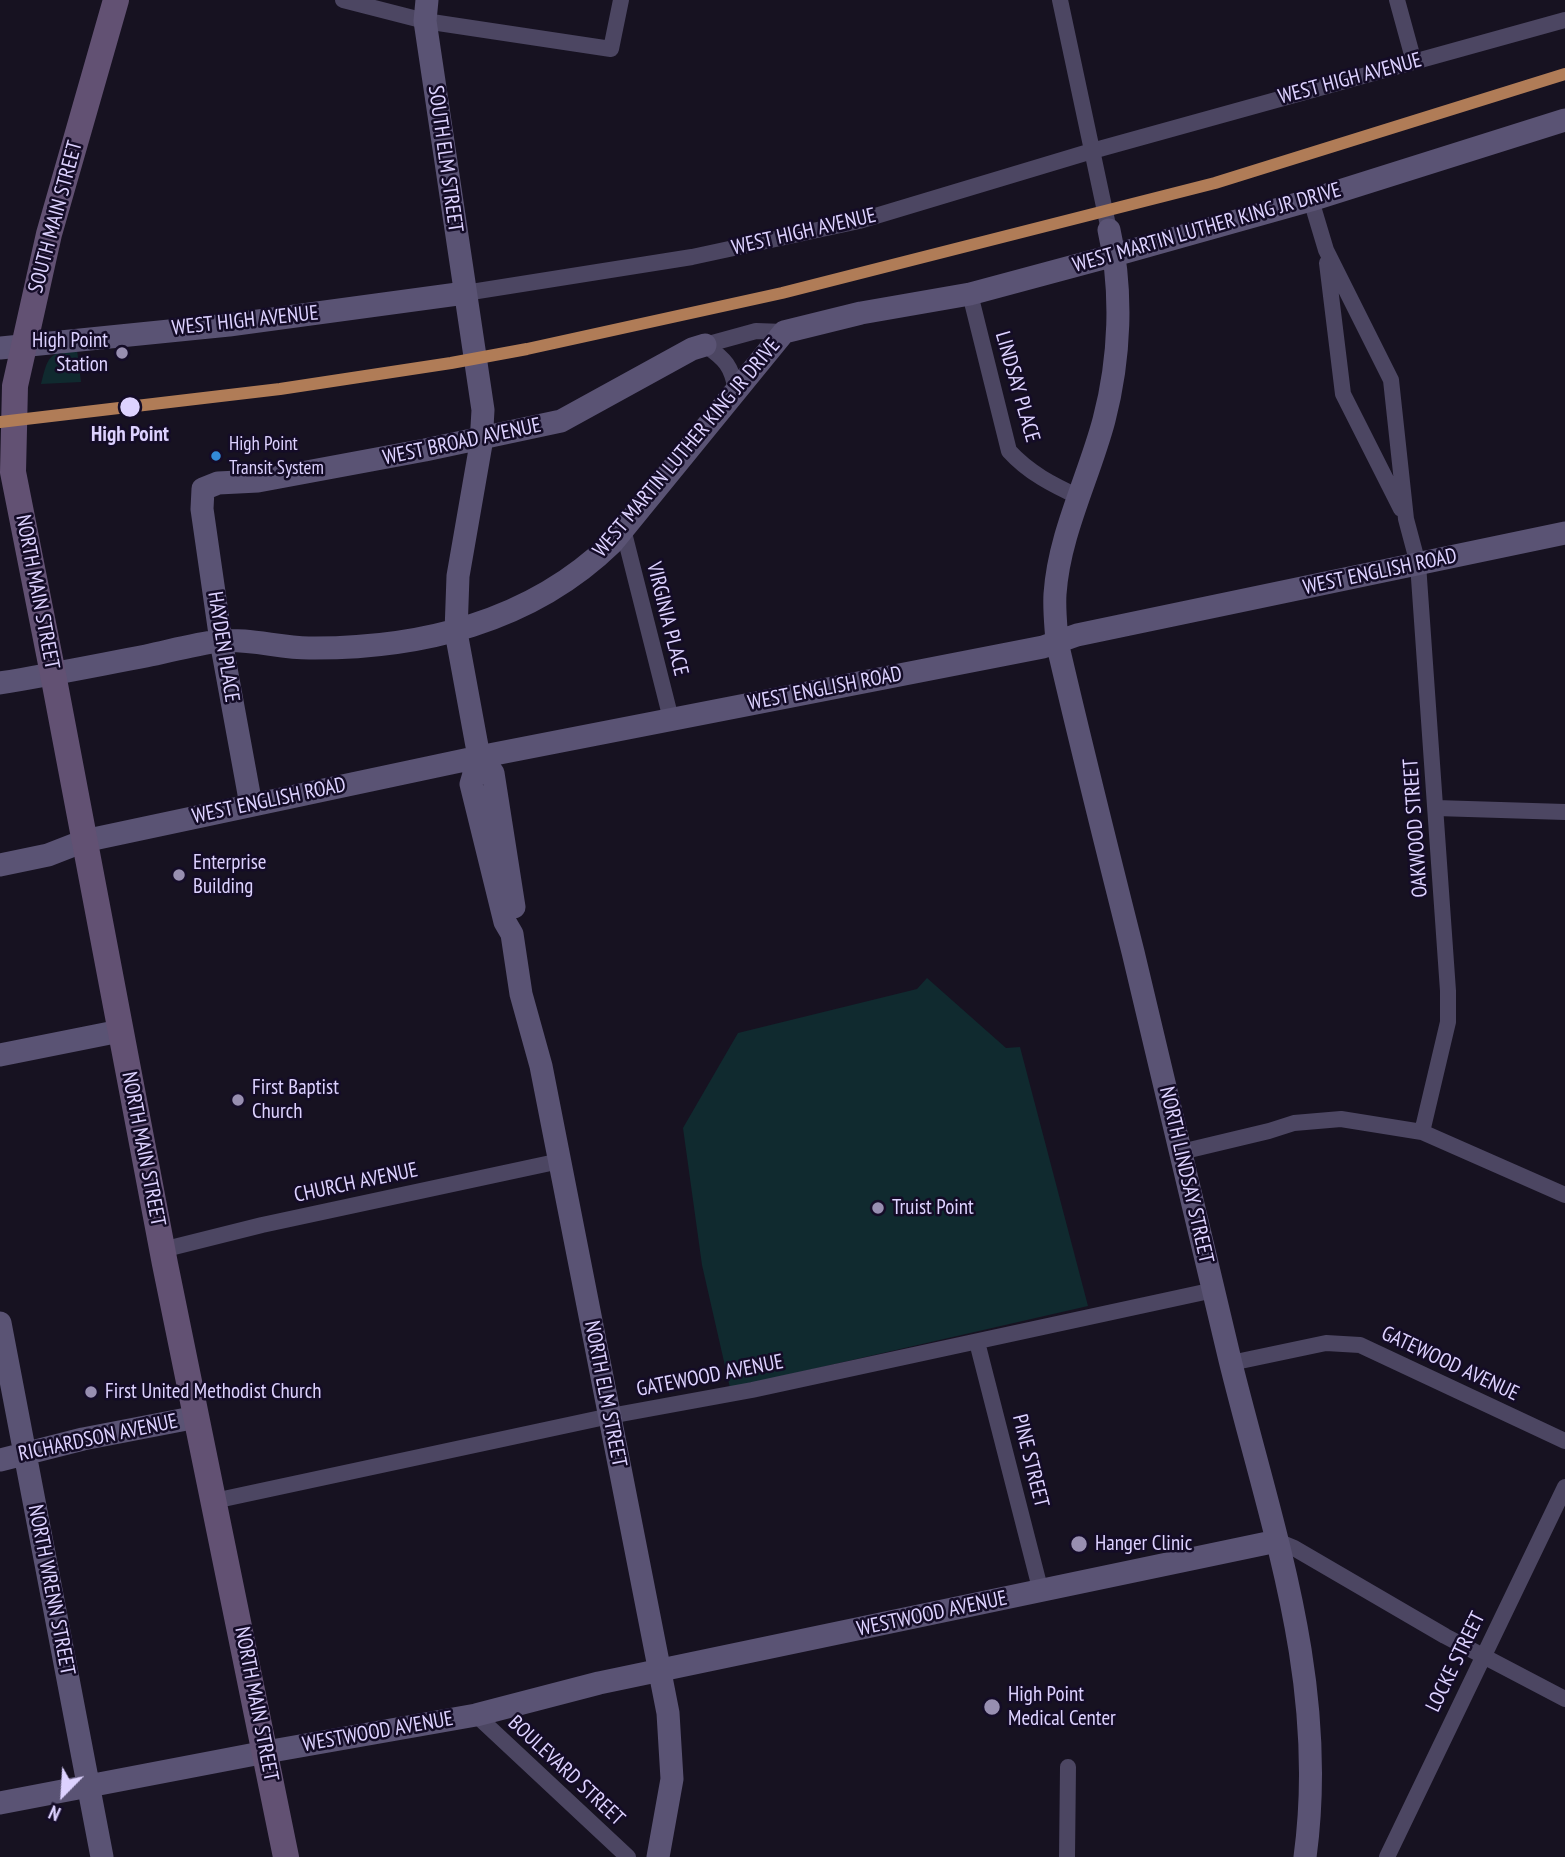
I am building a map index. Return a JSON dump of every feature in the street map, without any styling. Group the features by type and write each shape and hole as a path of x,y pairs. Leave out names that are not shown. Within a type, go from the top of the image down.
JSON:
{"main road":[{"name":"SOUTH MAIN STREET","path":"12,438 15,386 12,347 49,234 116,0"},
{"name":"NORTH MAIN STREET","path":"12,438 13,472 162,1250 286,1857"}],"street":[{"path":"343,0 426,11 611,49 621,0"},
{"path":"1060,0 1109,230"},
{"path":"1397,0 1414,62"},
{"name":"SOUTH ELM STREET","path":"426,11 468,318"},
{"name":"WEST HIGH AVENUE","path":"12,347 242,323 465,293 692,257 859,221 1092,151 1565,20"},
{"name":"WEST MARTIN LUTHER KING JR DRIVE","path":"0,683 221,641 302,648 352,648 401,643 456,632 556,589 593,561 623,529 784,332 861,313 970,294 1115,255 1311,200 1565,120"},
{"name":"OAKWOOD STREET","path":"1311,200 1326,250 1391,380 1406,519 1418,564 1448,1022 1422,1132"},
{"name":"NORTH LINDSAY STREET","path":"1109,230 1115,255 1117,312 1113,376 1102,426 1063,548 1055,593 1057,642 1231,1363 1294,1610 1307,1696 1310,1798 1305,1857"},
{"name":"OAKWOOD STREET","path":"1326,250 1343,394 1406,519"},
{"name":"LINDSAY PLACE","path":"970,294 1009,451 1023,467 1079,497"},
{"name":"NORTH ELM STREET","path":"468,318 483,410 482,438 458,576 456,632 479,757 493,773 516,925 512,934 521,994 541,1066 668,1713 672,1779 659,1857"},
{"name":"WEST BROAD AVENUE","path":"203,489 218,483 258,481 561,421 692,349 756,331 784,332"},
{"path":"705,345 722,357 733,372 736,391"},
{"name":"HAYDEN PLACE","path":"203,489 202,509 221,641 251,805"},
{"name":"VIRGINIA PLACE","path":"623,529 671,719"},
{"name":"WEST ENGLISH ROAD","path":"0,865 48,855 85,841 251,805 479,757 1044,647 1077,635 1565,533"},
{"path":"1436,808 1565,812"},
{"path":"0,1055 120,1031"},
{"path":"1181,1152 1294,1123 1315,1119 1341,1119 1422,1132 1565,1195"},
{"name":"CHURCH AVENUE","path":"162,1250 262,1225 559,1161"},
{"name":"GATEWOOD AVENUE","path":"214,1501 610,1416 752,1390 1214,1290"},
{"name":"NORTH WRENN STREET","path":"0,1322 102,1857"},
{"name":"PINE STREET","path":"977,1342 1041,1591"},
{"name":"GATEWOOD AVENUE","path":"1231,1363 1326,1343 1360,1346 1565,1441"},
{"name":"RICHARDSON AVENUE","path":"0,1460 38,1449 197,1417"},
{"name":"LOCKE STREET","path":"1387,1857 1565,1487"},
{"path":"1277,1541 1294,1548 1445,1636 1565,1699"},
{"name":"WESTWOOD AVENUE","path":"0,1803 476,1715 598,1683 1277,1541"},
{"name":"BOULEVARD STREET","path":"476,1715 628,1857"},
{"path":"1067,1857 1068,1767"}],"green space":[{"path":"77,350 81,382 41,384 51,358 60,352"},
{"name":"Truist Point","path":"927,978 1006,1048 1020,1047 1088,1306 730,1388 702,1265 683,1128 738,1033 917,989"}],"transit line":[{"path":"0,422 280,389 451,363 782,293 1215,183 1565,74"}],"place":[{"name":"High Point Station","path":"122,353"},
{"name":"High Point","path":"130,407"},
{"name":"High Point Transit System","path":"216,456"},
{"name":"Enterprise Building","path":"179,875"},
{"name":"First Baptist Church","path":"238,1100"},
{"name":"Truist Point","path":"878,1208"},
{"name":"First United Methodist Church","path":"91,1392"},
{"name":"Hanger Clinic","path":"1079,1544"},
{"name":"High Point Medical Center","path":"992,1707"}]}
